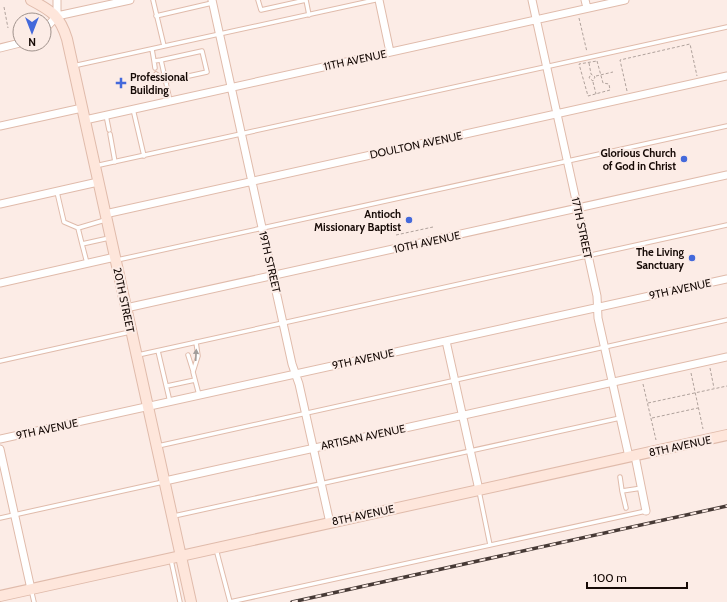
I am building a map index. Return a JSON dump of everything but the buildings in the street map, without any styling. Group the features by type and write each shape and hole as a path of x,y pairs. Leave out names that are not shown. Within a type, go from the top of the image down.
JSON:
{"main road":[{"path":"31,0 57,16"},
{"name":"20TH STREET","path":"57,16 64,29 73,66 191,602"},
{"name":"8TH AVENUE","path":"0,596 727,435"}],"street":[{"name":"20TH STREET","path":"57,0 57,16"},
{"path":"52,21 57,16 130,0"},
{"path":"379,0 390,52"},
{"name":"17TH STREET","path":"532,0 597,296 598,318 620,418 642,488 646,511"},
{"path":"585,0 586,8"},
{"name":"11TH AVENUE","path":"85,120 625,0"},
{"name":"19TH STREET","path":"212,1 283,323 306,413 330,523"},
{"path":"0,48 12,45"},
{"name":"DOULTON AVENUE","path":"106,217 252,182 727,76"},
{"path":"0,126 82,108"},
{"name":"10TH AVENUE","path":"126,308 727,175"},
{"path":"0,204 98,182"},
{"path":"0,283 87,263 115,259"},
{"name":"9TH AVENUE","path":"0,439 727,279"},
{"path":"446,341 479,490"},
{"name":"ARTISAN AVENUE","path":"165,481 727,357"},
{"path":"0,449 31,589"}],"lane":[{"path":"153,0 164,46"},
{"path":"258,0 261,10 306,0 309,15"},
{"path":"73,66 375,0"},
{"path":"156,16 212,1"},
{"path":"95,166 727,27"},
{"path":"152,49 155,68"},
{"path":"154,61 202,50 207,72 166,81 156,74"},
{"path":"161,60 170,101"},
{"path":"133,109 144,156"},
{"path":"106,115 115,162"},
{"path":"115,259 727,126"},
{"path":"57,192 64,222 78,228 106,217"},
{"path":"137,356 185,344 727,225"},
{"path":"78,228 87,263"},
{"path":"82,244 110,238"},
{"path":"157,446 727,320"},
{"path":"0,361 131,331"},
{"path":"193,372 198,356 196,342"},
{"path":"185,344 186,350"},
{"path":"158,351 170,402"},
{"path":"188,355 200,395"},
{"path":"167,386 195,380"},
{"path":"172,517 620,418"},
{"path":"620,477 626,508"},
{"name":"ARTISAN AVENUE","path":"0,518 165,481"},
{"path":"622,491 642,488"},
{"path":"479,490 490,545"},
{"path":"216,548 230,602 646,511"},
{"path":"170,558 180,602"},
{"path":"31,589 34,602"}],"path":[{"path":"4,8 8,28"},
{"path":"579,17 588,55"},
{"path":"627,92 620,60 690,44 697,76"},
{"path":"597,60 601,75 603,83 609,85 610,90 587,95 579,65 597,60"},
{"path":"588,62 591,74 595,77"},
{"path":"596,94 593,81 595,77 613,72"},
{"path":"583,80 588,78 591,74"},
{"path":"588,78 593,81"},
{"path":"395,235 433,227"},
{"path":"710,368 714,389"},
{"path":"690,372 703,429"},
{"path":"643,382 656,440"},
{"path":"648,404 727,386"},
{"path":"651,418 698,408"}],"railway":[{"path":"292,602 727,506"}],"place":[{"name":"Professional Building","path":"121,83"},
{"name":"Glorious Church of God in Christ","path":"684,159"},
{"name":"Antioch Missionary Baptist","path":"409,220"},
{"name":"The Living Sanctuary","path":"692,258"}]}
